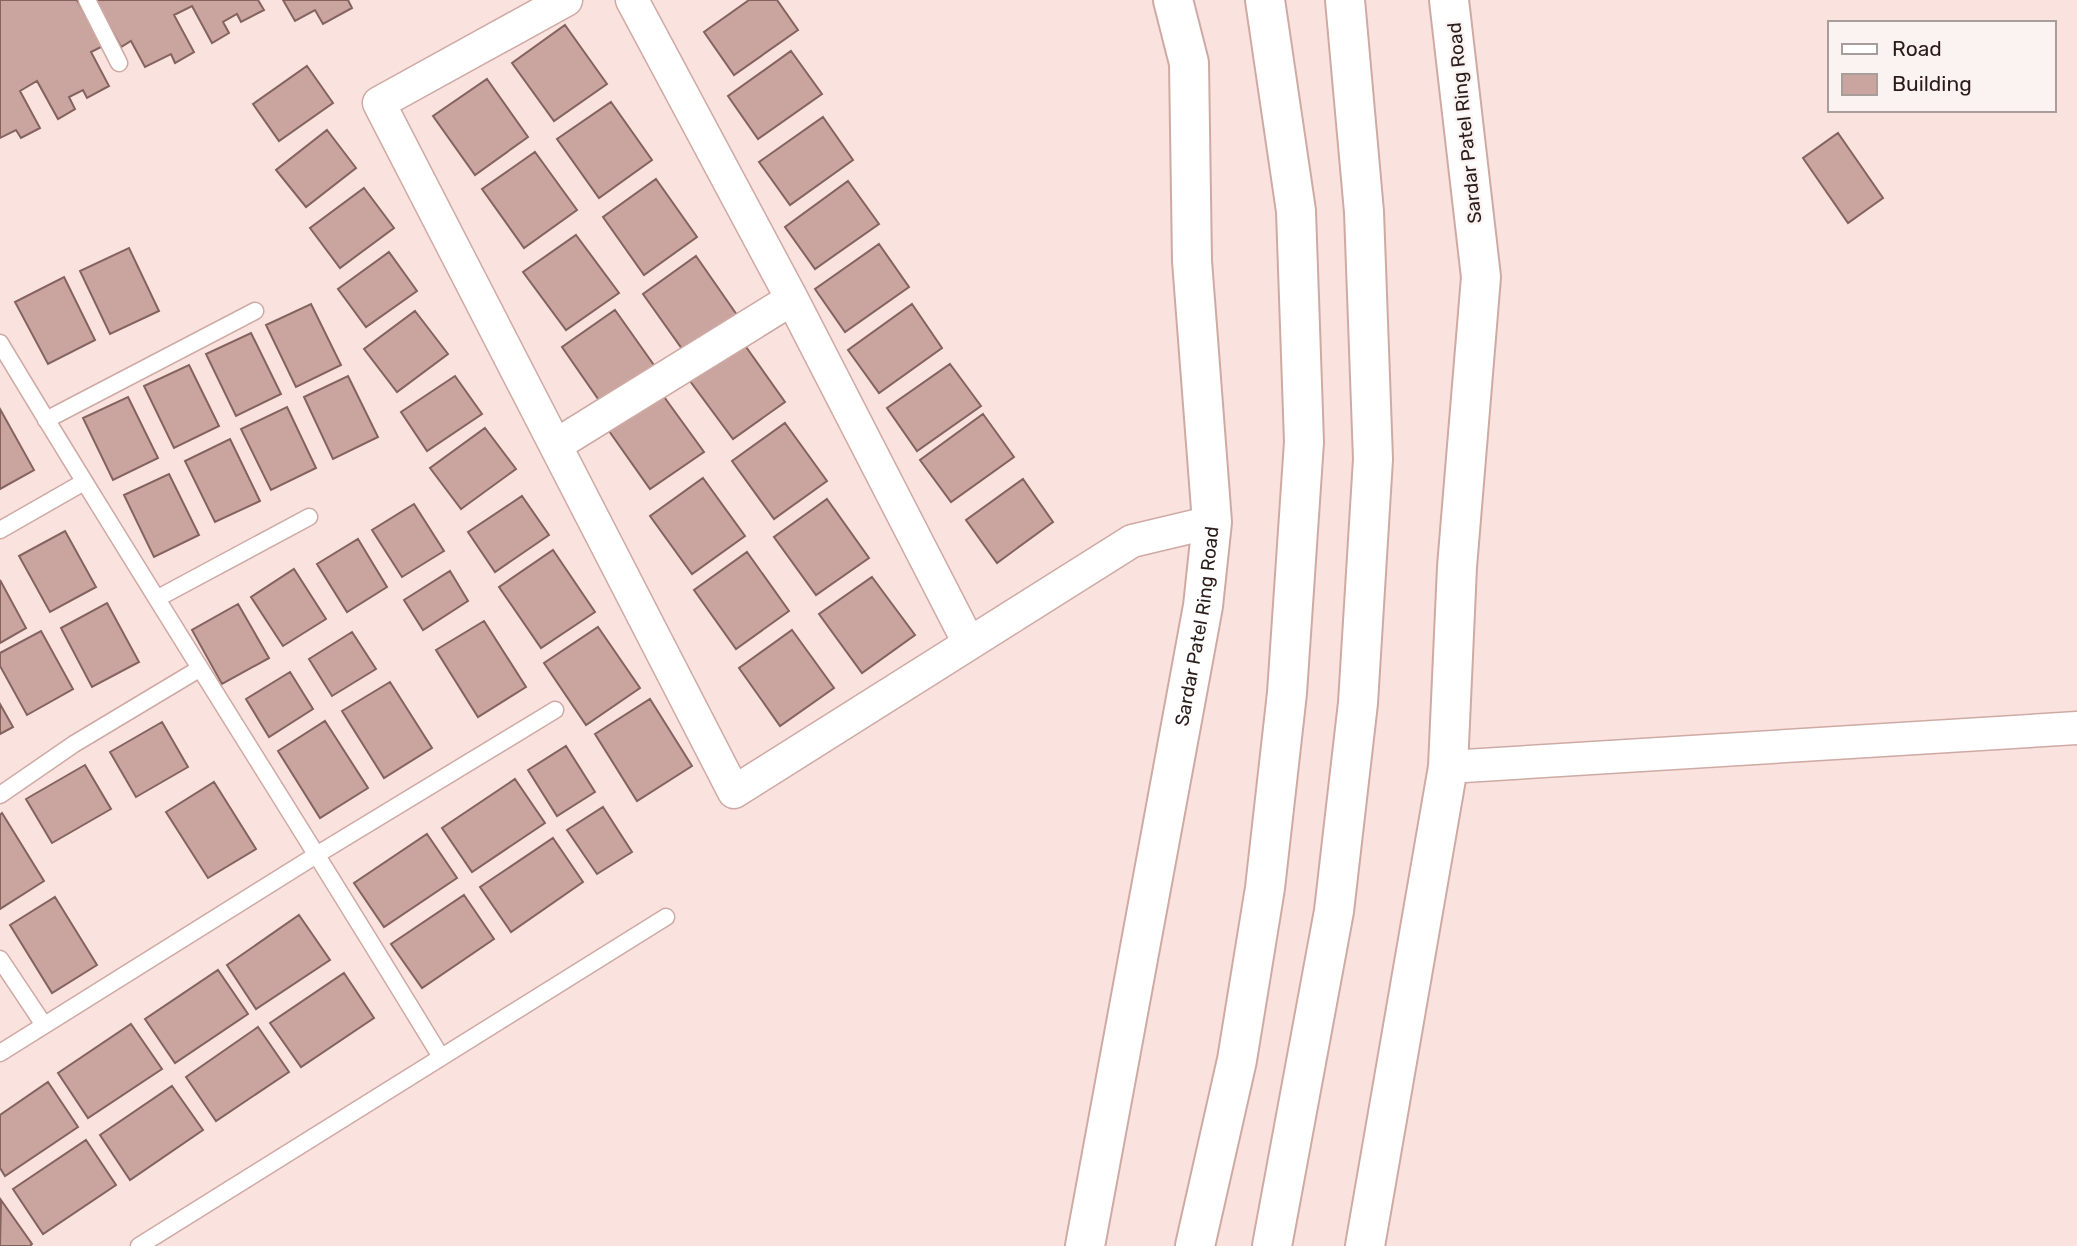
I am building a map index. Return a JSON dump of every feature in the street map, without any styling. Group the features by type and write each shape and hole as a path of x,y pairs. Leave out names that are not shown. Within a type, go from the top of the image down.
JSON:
{"main road":[{"name":"Sardar Patel Ring Road","path":"1086,1246 1203,606 1212,522 1192,261 1189,63 1173,0"},
{"path":"1195,1246 1237,1059 1265,888 1287,692 1304,442 1296,211 1265,0"},
{"path":"1272,1246 1334,911 1358,703 1373,460 1364,212 1345,0"},
{"name":"Sardar Patel Ring Road","path":"1365,1246 1448,766 1457,567 1481,277 1449,0"}],"street":[{"path":"566,0 379,103 734,792 1132,541 1212,522"},
{"path":"632,0 792,299 969,643"},
{"path":"556,445 792,299"},
{"path":"1448,766 2077,728"}],"lane":[{"path":"87,0 119,63"},
{"path":"46,420 255,311"},
{"path":"0,343 199,669 318,854 441,1058"},
{"path":"0,530 84,482"},
{"path":"158,598 310,517"},
{"path":"0,795 75,744 199,669"},
{"path":"0,1053 318,854 555,710"},
{"path":"139,1246 666,917"},
{"path":"0,959 44,1025"}],"building":[{"path":"0,0 77,0 103,46 91,52 109,86 87,98 83,90 69,97 75,109 58,119 37,81 20,91 40,128 21,138 16,130 0,138"},
{"path":"95,0 258,0 264,10 241,22 237,14 223,22 229,33 212,43 192,6 174,15 194,52 175,63 171,54 145,67 131,41 121,47"},
{"path":"283,0 348,0 352,8 323,24 315,10 295,21"},
{"path":"749,0 777,0 798,30 734,75 704,32"},
{"path":"565,25 607,84 554,121 512,63"},
{"path":"791,51 822,94 758,139 728,96"},
{"path":"307,66 333,103 279,141 253,104"},
{"path":"487,79 528,137 475,175 433,116"},
{"path":"611,102 652,160 599,198 557,139"},
{"path":"823,117 853,160 790,205 759,162"},
{"path":"327,130 356,168 306,207 276,170"},
{"path":"1838,133 1883,198 1848,223 1803,158"},
{"path":"535,152 577,210 524,248 482,189"},
{"path":"656,179 697,237 644,275 603,217"},
{"path":"848,181 879,224 815,269 785,227"},
{"path":"364,188 394,228 340,268 310,228"},
{"path":"576,235 619,293 566,330 523,272"},
{"path":"879,244 909,287 845,332 815,289"},
{"path":"129,248 159,311 110,334 80,271"},
{"path":"389,252 417,291 366,327 338,289"},
{"path":"696,256 737,315 685,353 643,294"},
{"path":"64,277 95,340 48,364 15,302"},
{"path":"311,304 341,365 296,387 266,325"},
{"path":"912,304 942,348 879,393 848,350"},
{"path":"615,310 656,368 603,406 562,347"},
{"path":"415,311 448,354 397,392 364,349"},
{"path":"251,333 281,394 236,416 206,354"},
{"path":"744,344 785,402 733,439 690,381"},
{"path":"950,364 981,406 917,451 887,408"},
{"path":"189,365 219,426 174,448 144,386"},
{"path":"348,376 378,437 333,459 304,397"},
{"path":"455,376 482,414 427,451 401,412"},
{"path":"662,394 704,452 650,489 609,431"},
{"path":"128,397 158,458 113,480 83,418"},
{"path":"287,407 316,468 271,490 241,429"},
{"path":"0,409 34,470 0,489"},
{"path":"983,414 1014,457 951,502 920,460"},
{"path":"785,423 827,481 774,519 732,461"},
{"path":"485,428 516,469 461,509 430,468"},
{"path":"230,439 260,501 215,522 185,461"},
{"path":"169,474 199,535 154,557 124,495"},
{"path":"703,478 745,536 692,574 650,516"},
{"path":"1023,479 1053,522 997,563 966,520"},
{"path":"522,496 549,535 495,572 468,532"},
{"path":"827,499 869,558 816,595 774,537"},
{"path":"414,504 444,551 402,577 372,530"},
{"path":"65,531 96,587 50,612 19,556"},
{"path":"358,539 387,587 347,612 317,564"},
{"path":"553,550 595,612 541,648 499,587"},
{"path":"747,552 789,611 736,649 694,590"},
{"path":"294,569 326,619 283,646 251,597"},
{"path":"450,571 468,601 423,630 404,600"},
{"path":"872,577 915,635 862,673 819,614"},
{"path":"0,580 26,628 0,643"},
{"path":"107,603 139,662 92,687 61,628"},
{"path":"238,604 269,658 222,684 192,630"},
{"path":"484,621 526,687 478,717 436,650"},
{"path":"598,627 640,688 586,725 544,663"},
{"path":"792,630 834,688 780,726 739,668"},
{"path":"41,631 73,689 27,715 0,666 0,653"},
{"path":"352,632 376,669 332,696 309,659"},
{"path":"290,672 313,709 269,737 246,699"},
{"path":"390,682 432,748 384,778 342,711"},
{"path":"650,699 692,766 637,801 595,734"},
{"path":"0,704 13,727 0,734"},
{"path":"325,721 368,788 320,818 278,751"},
{"path":"162,722 188,767 136,797 110,752"},
{"path":"566,746 595,792 557,816 528,770"},
{"path":"85,765 111,809 52,843 26,799"},
{"path":"515,779 545,823 472,872 442,828"},
{"path":"214,782 256,849 208,878 166,812"},
{"path":"603,807 632,852 597,874 567,830"},
{"path":"2,813 44,881 0,909 0,815"},
{"path":"427,834 457,878 384,927 354,883"},
{"path":"553,838 583,882 511,932 480,887"},
{"path":"464,895 494,939 422,988 391,944"},
{"path":"55,897 97,965 52,993 10,925"},
{"path":"299,915 330,960 256,1009 227,965"},
{"path":"218,970 248,1014 175,1063 145,1019"},
{"path":"344,973 374,1018 301,1067 270,1023"},
{"path":"131,1024 162,1069 88,1118 58,1073"},
{"path":"258,1027 289,1072 216,1121 186,1077"},
{"path":"48,1082 78,1127 5,1176 0,1168 0,1115"},
{"path":"172,1086 203,1130 130,1180 100,1135"},
{"path":"86,1140 116,1185 43,1234 13,1189"},
{"path":"1,1200 32,1244 30,1246 0,1246"}]}
